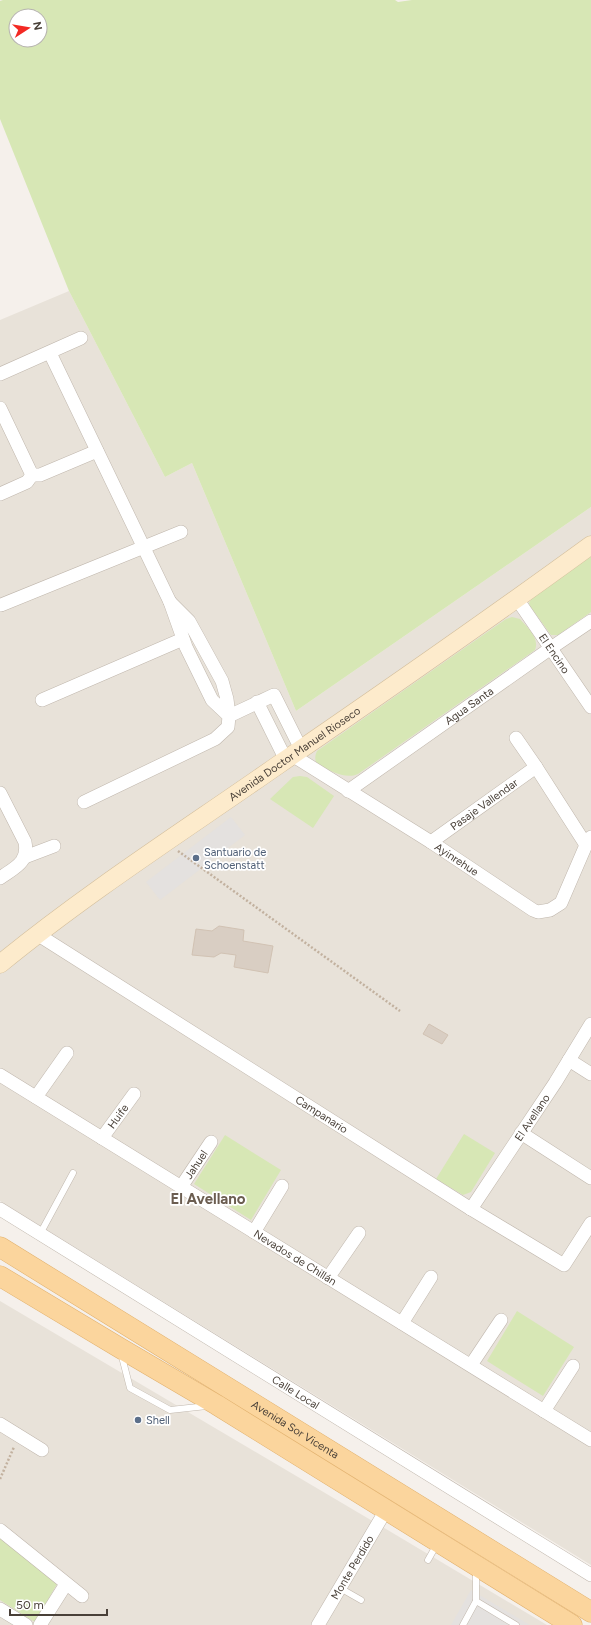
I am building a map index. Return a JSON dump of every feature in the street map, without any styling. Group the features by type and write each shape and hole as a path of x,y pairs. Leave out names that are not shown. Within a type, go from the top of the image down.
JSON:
{"main road":[{"name":"Avenida Sor Vicenta","path":"0,1247 591,1612"},
{"name":"Avenida Sor Vicenta","path":"0,1276 217,1404 476,1567 572,1625"}],"street":[{"path":"0,374 81,338"},
{"path":"50,353 170,602 183,639 212,700 229,716"},
{"path":"0,408 32,474"},
{"path":"32,474 40,475 97,451"},
{"path":"0,494 26,482 32,474"},
{"path":"1,605 181,532"},
{"name":"Avenida Doctor Manuel Rioseco","path":"0,964 37,934 166,842 517,599 591,545"},
{"name":"El Encino","path":"517,599 591,707"},
{"path":"84,802 215,739 228,727 228,699 222,681 189,621 170,602"},
{"name":"Agua Santa","path":"348,791 591,621"},
{"path":"42,700 183,639"},
{"path":"229,716 274,695 293,755"},
{"path":"257,702 293,755"},
{"path":"516,738 588,841"},
{"name":"Ayinrehue","path":"293,755 431,842 538,912 550,910 561,903 588,841"},
{"name":"Pasaje Vallendar","path":"431,842 536,767"},
{"path":"0,793 25,842 26,849 25,857 21,863 0,878"},
{"path":"25,857 54,846"},
{"name":"Campanario","path":"37,934 471,1209 564,1266 591,1223"},
{"name":"El Avellano","path":"471,1209 591,1024"},
{"path":"36,1097 67,1053"},
{"path":"569,1060 591,1074"},
{"name":"Nevados de Chillán","path":"0,1075 591,1440"},
{"name":"Huife","path":"102,1138 134,1094"},
{"path":"521,1133 591,1178"},
{"name":"Jahuel","path":"181,1187 211,1142"},
{"path":"254,1232 282,1186"},
{"name":"Calle Local","path":"0,1209 591,1575"},
{"path":"328,1278 358,1233"},
{"path":"402,1323 431,1277"},
{"path":"471,1365 501,1320"},
{"path":"544,1411 573,1366"},
{"path":"0,1424 42,1450"},
{"name":"Monte Perdido","path":"318,1625 386,1510"},
{"path":"0,1530 82,1596"},
{"path":"40,1625 66,1584"},
{"path":"0,1609 26,1625"}],"lane":[{"path":"40,1234 73,1173"},
{"path":"120,1348 130,1388 170,1410 217,1404"},
{"path":"428,1560 438,1543"},
{"path":"463,1625 476,1601 476,1567"},
{"path":"340,1588 361,1600"},
{"path":"476,1601 516,1625"}],"path":[{"path":"166,842 400,1011"},
{"path":"0,1480 18,1435"}],"shaded area":[{"path":"69,291 165,477 192,463 296,711 591,507 591,1565 0,1201 0,320"},
{"name":"Santuario de Schoenstatt","path":"231,817 245,835 160,900 146,882"},
{"path":"0,1301 386,1529 547,1625 0,1625"},
{"path":"471,1590 530,1625 451,1625"}],"green space":[{"path":"3,0 395,0 398,2 412,0 591,0 591,507 296,711 192,463 165,477 69,291 0,119 0,1"},
{"path":"591,556 591,612 558,635 551,635 530,606 529,603 531,599"},
{"path":"512,617 520,619 532,633 536,641 535,650 358,774 353,776 343,775 318,765 315,758 317,751 506,619"},
{"path":"293,777 307,777 334,796 313,828 270,799"},
{"path":"464,1134 495,1153 471,1192 463,1195 436,1179"},
{"path":"225,1135 281,1170 251,1220 194,1184"},
{"path":"517,1311 574,1347 543,1396 487,1361"},
{"path":"0,1537 57,1584 35,1622 0,1600"}],"building":[{"path":"219,926 244,930 243,941 273,946 268,973 234,967 236,955 221,953 214,957 192,955 196,929 212,931"},
{"path":"429,1024 448,1035 442,1044 423,1034"}],"place":[{"name":"Santuario de Schoenstatt","path":"196,858"},
{"name":"Shell","path":"138,1420"}],"district":[{"name":"El Avellano","path":"208,1199"}]}
